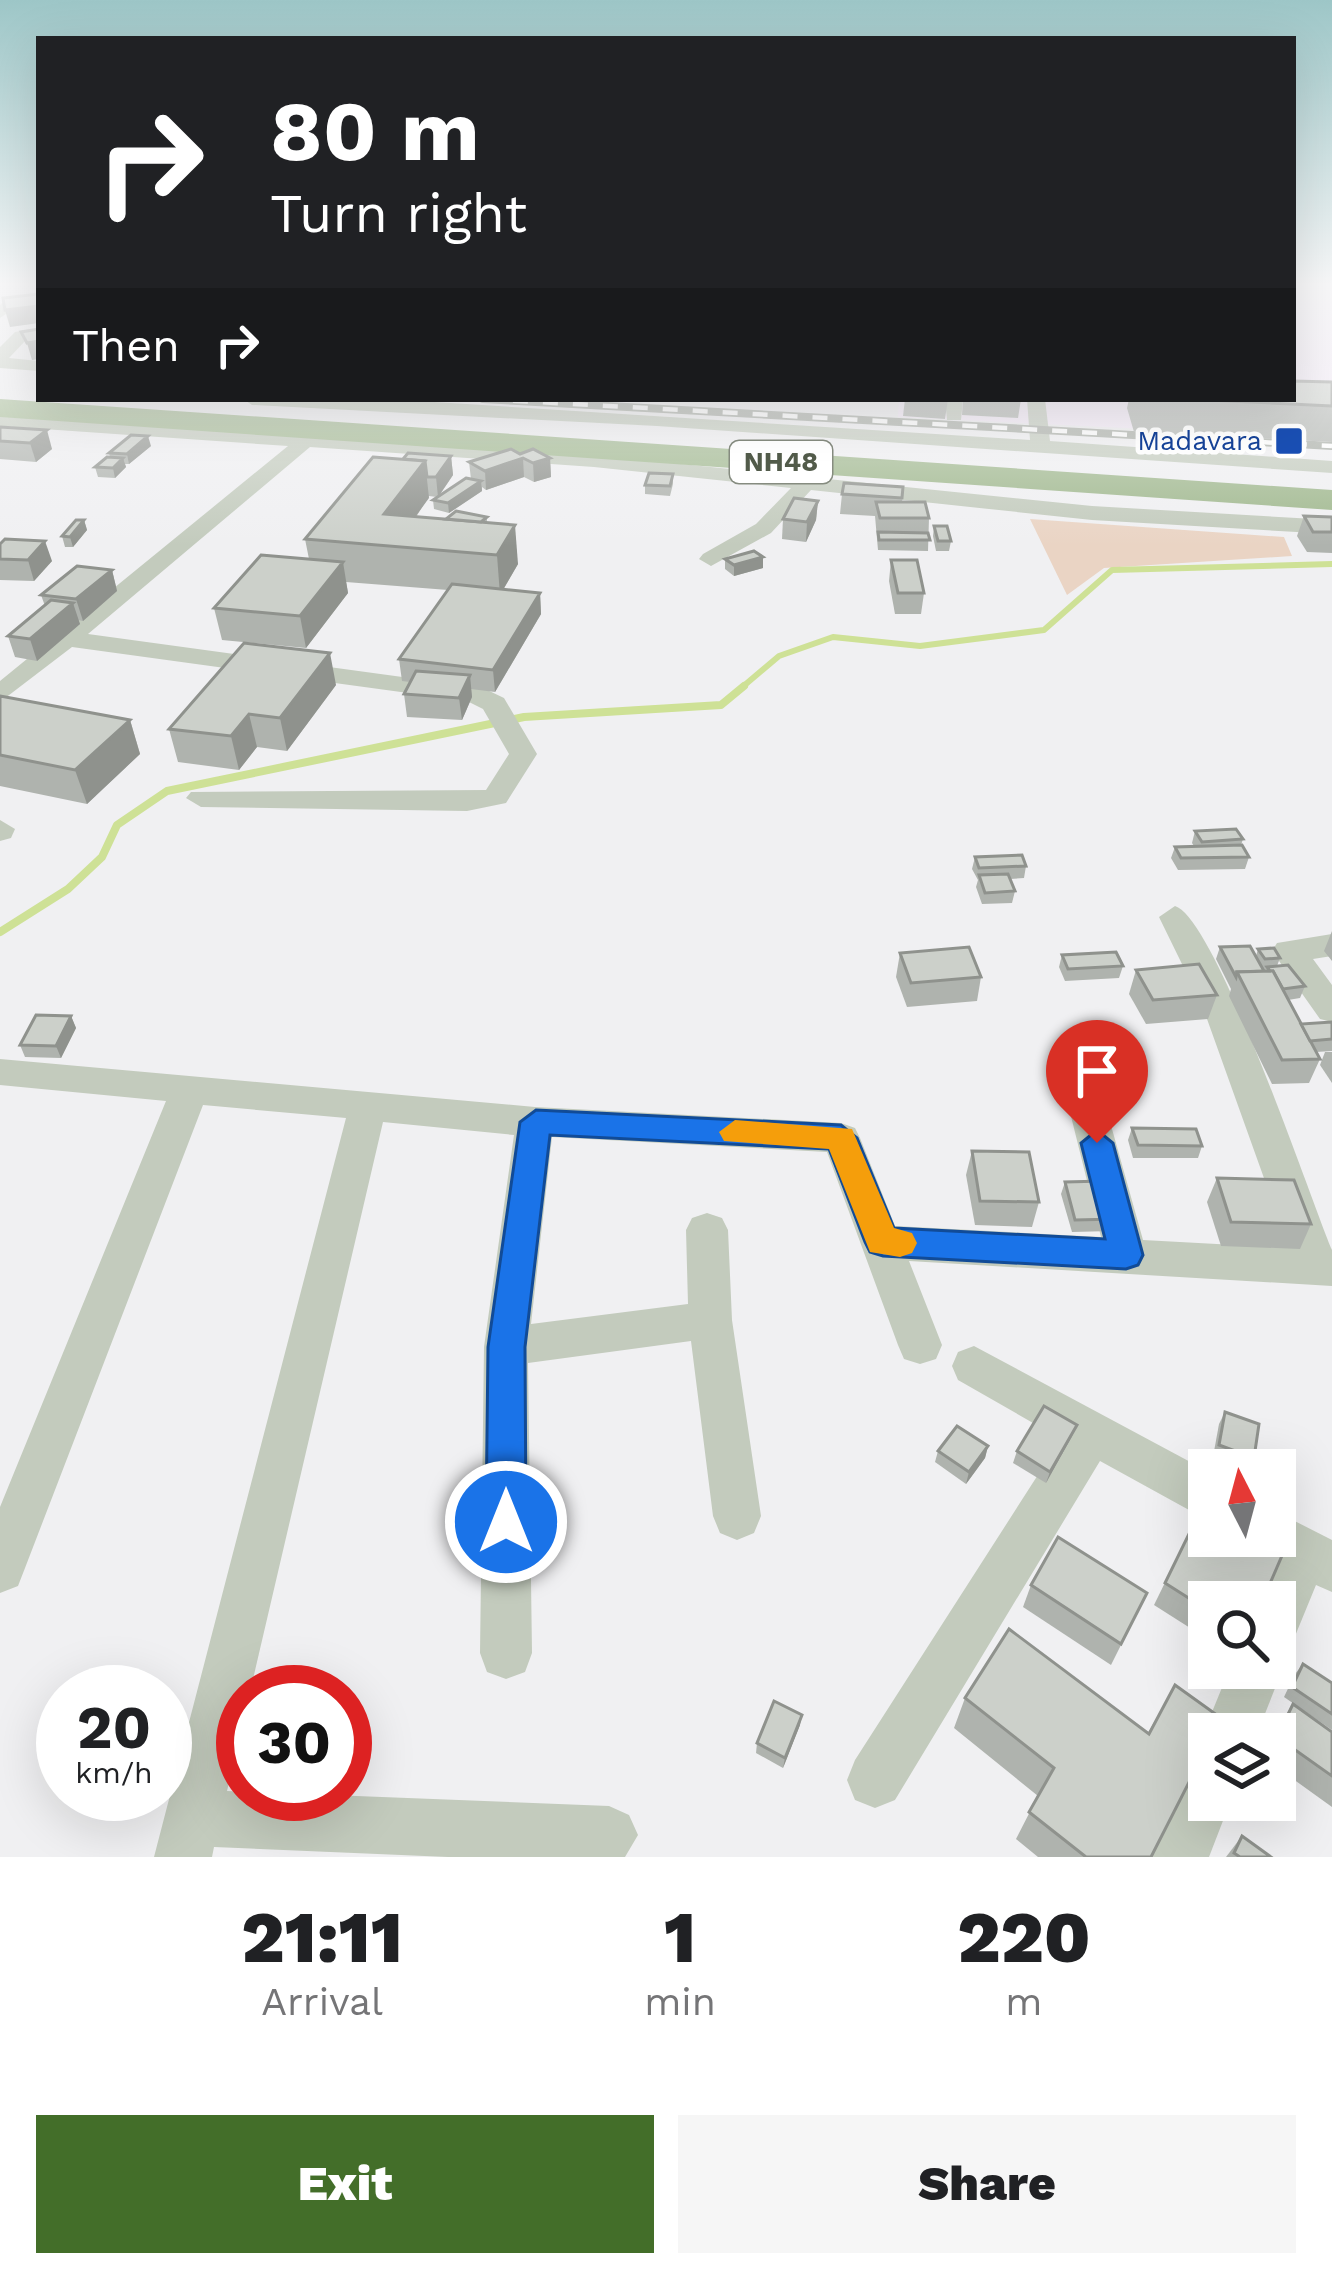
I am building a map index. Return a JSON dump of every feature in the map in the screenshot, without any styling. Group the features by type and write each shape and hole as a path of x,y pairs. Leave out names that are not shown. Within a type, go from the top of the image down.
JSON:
{"highway":[{"path":"0,387 36,390"},
{"name":"NH48","path":"152,402 720,458 1332,500"},
{"name":"NH48","path":"0,408 244,410 1332,483"},
{"path":"244,410 447,410 846,436"},
{"path":"720,458 927,485 1332,513"}],"street":[{"path":"1036,402 1041,448"},
{"path":"0,421 594,461 1092,513 1332,526"},
{"path":"846,436 1332,467"},
{"path":"0,694 306,441"},
{"path":"388,474 410,450"},
{"path":"711,559 758,536 792,506 804,485"},
{"path":"70,639 474,694 494,704 523,754 496,797 467,802 201,798"},
{"path":"883,1242 1324,1267 1220,1005 1175,917"},
{"path":"1332,945 1289,951 1332,1010"},
{"path":"1077,1068 1126,1255"},
{"path":"6,1083 190,1089 536,1122 841,1138 920,1345"},
{"path":"0,1568 190,1089"},
{"path":"368,1105 188,1838 609,1835"},
{"path":"506,1653 506,1347 536,1122"},
{"path":"707,1230 710,1320 737,1516"},
{"path":"506,1347 710,1320"},
{"path":"974,1366 1188,1486"},
{"path":"875,1780 1092,1432"},
{"path":"1292,1581 1304,1551"},
{"path":"1180,1857 1194,1821"}],"shaded area":[{"path":"1296,373 1332,373 1332,438 898,417 899,402 1296,402"},
{"path":"1030,519 1284,537 1292,556 1104,568 1067,595"}],"building":[{"path":"1296,381 1332,382 1332,406 1249,402 1296,402"},
{"path":"0,427 47,430 30,443 0,441"},
{"path":"131,435 148,436 127,454 109,453"},
{"path":"511,449 520,454 533,449 550,458 533,463 523,458 485,471 469,462"},
{"path":"408,453 451,456 436,477 427,477 425,461 403,459"},
{"path":"107,457 123,458 113,468 95,467"},
{"path":"373,457 425,461 384,514 515,525 497,555 305,539"},
{"path":"649,473 673,474 670,486 645,485"},
{"path":"466,478 481,481 448,503 433,500"},
{"path":"844,483 903,487 902,498 842,494"},
{"path":"794,498 818,501 807,522 783,519"},
{"path":"876,502 925,502 929,518 880,518"},
{"path":"456,511 487,517 481,522 446,519"},
{"path":"1304,516 1332,517 1332,532 1313,532"},
{"path":"76,520 84,520 70,537 62,536"},
{"path":"934,526 947,526 951,541 938,541"},
{"path":"878,532 928,533 930,540 879,540"},
{"path":"5,539 45,541 28,560 0,559 0,544"},
{"path":"754,551 763,557 734,565 725,559"},
{"path":"261,555 343,562 300,616 214,608"},
{"path":"891,560 917,560 924,593 898,593"},
{"path":"77,566 112,570 76,599 41,595"},
{"path":"452,584 540,593 493,670 399,659"},
{"path":"51,600 73,603 30,639 8,636"},
{"path":"244,643 330,653 280,718 249,714 231,736 169,729"},
{"path":"416,671 470,675 459,698 404,694"},
{"path":"0,696 130,720 75,770 0,755"},
{"path":"1236,829 1243,839 1202,842 1195,831"},
{"path":"1242,845 1249,857 1181,858 1175,847"},
{"path":"1022,855 1026,866 979,868 975,857"},
{"path":"1008,874 1015,891 985,893 979,875"},
{"path":"1250,946 1264,971 1237,972 1236,977 1220,947"},
{"path":"969,947 981,977 911,983 900,953"},
{"path":"1274,948 1280,958 1265,959 1258,949"},
{"path":"1116,952 1123,966 1068,969 1062,955"},
{"path":"1199,964 1217,995 1153,1000 1136,970"},
{"path":"1288,965 1305,986 1283,989 1267,967"},
{"path":"1273,971 1320,1059 1282,1060 1237,972"},
{"path":"36,1015 71,1016 56,1046 20,1045"},
{"path":"1332,1022 1332,1039 1310,1041 1301,1024"},
{"path":"1132,1128 1196,1129 1202,1146 1138,1145"},
{"path":"972,1151 1029,1152 1039,1202 980,1201"},
{"path":"1217,1178 1294,1180 1311,1224 1231,1222"},
{"path":"1104,1181 1116,1219 1075,1220 1065,1182"},
{"path":"1044,1406 1077,1425 1050,1472 1017,1451"},
{"path":"1225,1412 1259,1424 1255,1449 1219,1445"},
{"path":"957,1426 988,1446 969,1472 938,1451"},
{"path":"1188,1536 1188,1557 1281,1557 1271,1581 1188,1581 1188,1598 1165,1583"},
{"path":"1058,1537 1147,1593 1121,1644 1031,1585"},
{"path":"1009,1629 1149,1734 1175,1685 1214,1713 1188,1713 1188,1784 1151,1857 1086,1857 1029,1812 1054,1768 965,1698"},
{"path":"1303,1664 1332,1683 1332,1714 1295,1689"},
{"path":"774,1701 802,1715 785,1758 757,1743"},
{"path":"1293,1704 1332,1732 1332,1776 1296,1750 1296,1713 1289,1713"},
{"path":"1242,1836 1271,1857 1234,1853"}],"waterway":[{"path":"740,689 779,656 833,637 920,646 1044,630 1112,570 1332,564"},
{"path":"0,932 68,889 102,857 117,825 167,791 524,717 721,705 744,686"}],"railway":[{"path":"537,402 1332,446"}],"slow traffic":[{"path":"735,1132 841,1138 883,1242 900,1243"}],"place":[{"name":"Madavara","path":"1289,441"}],"route":[{"path":"506,1522 506,1347 536,1122 841,1138 883,1242 1126,1255 1097,1143"}]}
